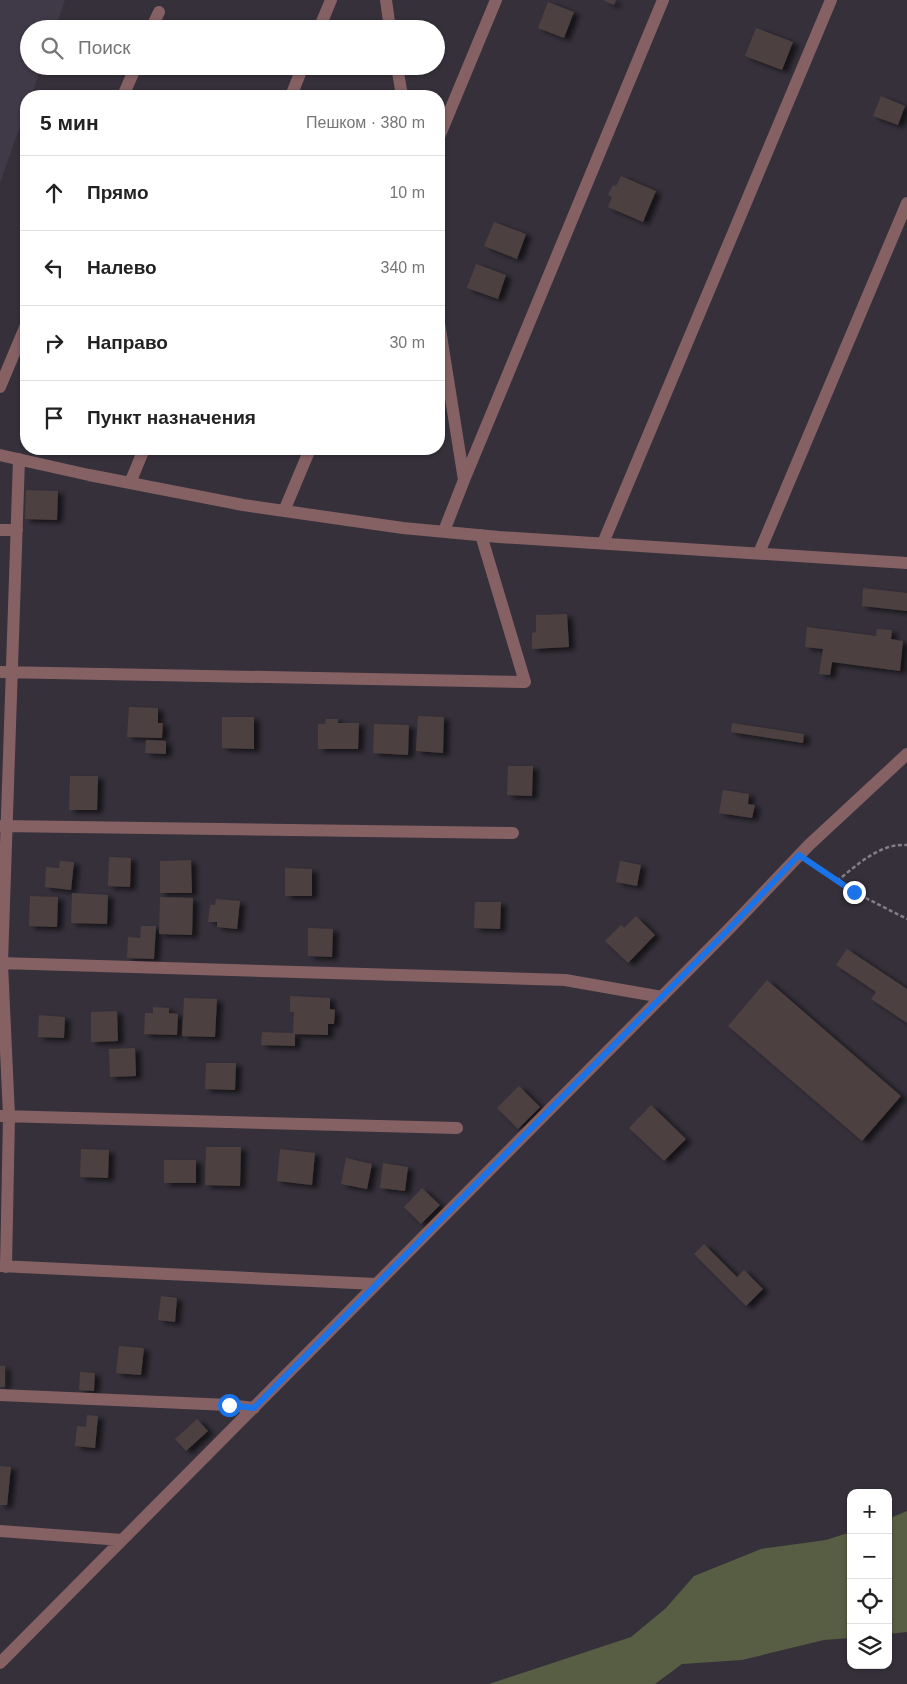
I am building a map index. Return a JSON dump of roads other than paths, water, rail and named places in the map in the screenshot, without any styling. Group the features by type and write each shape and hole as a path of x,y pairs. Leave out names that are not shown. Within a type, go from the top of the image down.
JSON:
{"street":[{"path":"323,20 331,0"},
{"path":"386,0 389,20"},
{"path":"445,123 496,0"},
{"path":"444,532 663,0"},
{"path":"604,543 831,0"},
{"path":"156,20 159,12"},
{"path":"126,90 132,75"},
{"path":"293,90 299,75"},
{"path":"398,75 401,90"},
{"path":"759,553 907,203"},
{"path":"0,387 20,339"},
{"path":"445,361 464,480"},
{"path":"0,454 130,483 243,505 444,532 907,563"},
{"path":"130,483 142,455"},
{"path":"284,511 307,455"},
{"path":"19,459 17,530 6,672 1,963 5,1116 3,1267 376,1284"},
{"path":"0,530 17,530"},
{"path":"6,672 525,682 481,535"},
{"path":"0,1663 6,1650 122,1540 254,1408 662,998 799,855 907,754"},
{"path":"4,826 513,834"},
{"path":"1,963 565,980 662,998"},
{"path":"5,1116 457,1128"},
{"path":"0,1395 229,1405 254,1408"},
{"path":"0,1531 122,1540"}]}
